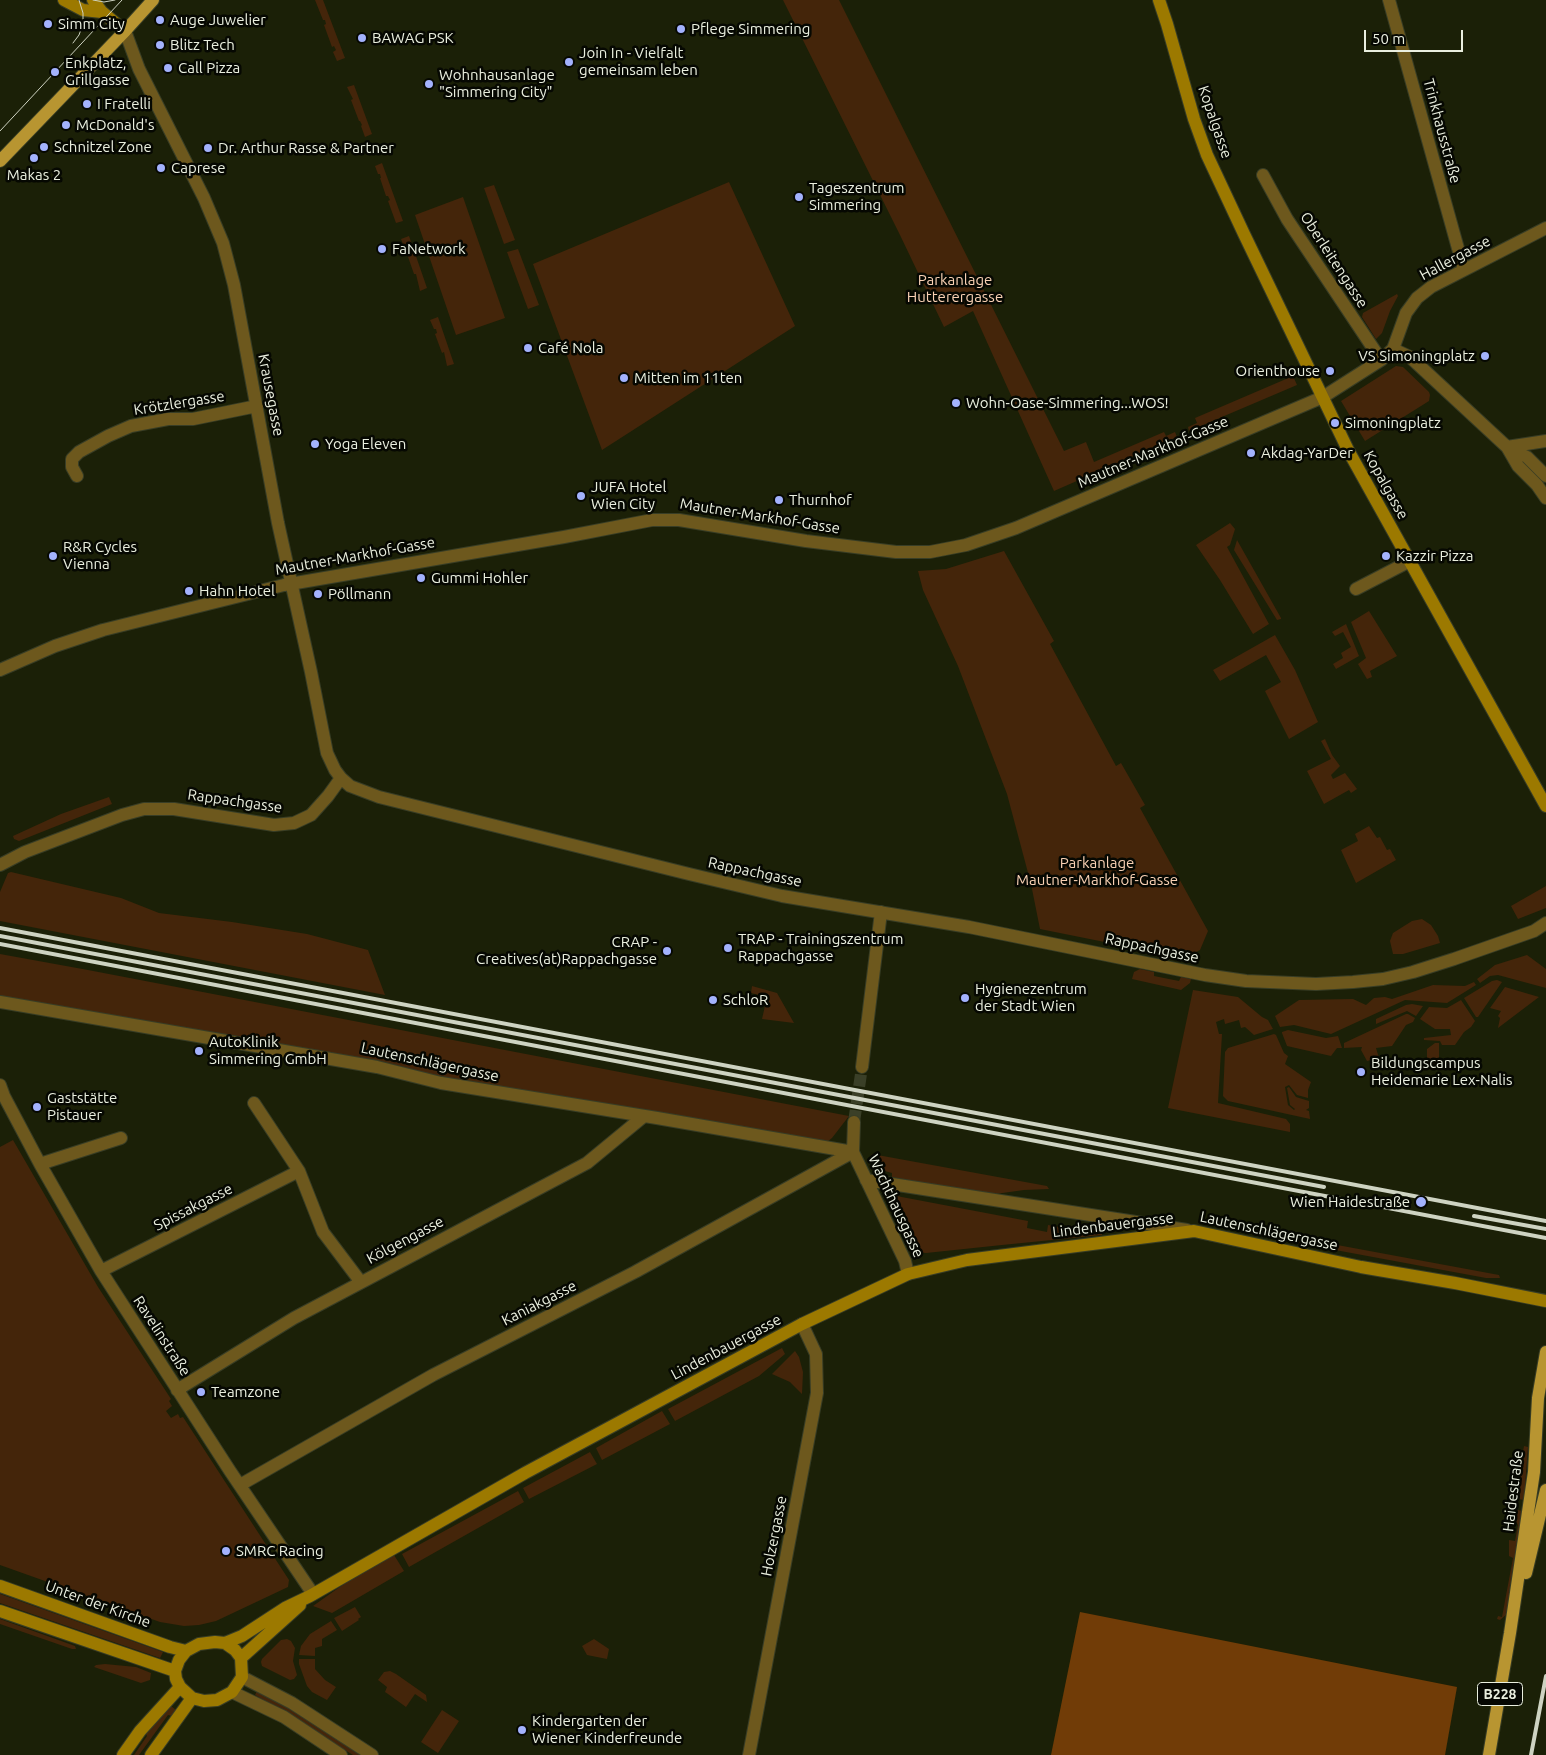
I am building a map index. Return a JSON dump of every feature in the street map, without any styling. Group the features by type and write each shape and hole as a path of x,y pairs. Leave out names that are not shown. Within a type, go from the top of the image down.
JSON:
{"main road":[{"path":"64,0 83,10 102,12"},
{"path":"93,0 102,12 125,31"},
{"path":"0,160 153,0"},
{"name":"Kopalgasse","path":"1159,0 1168,24 1194,119 1207,155 1349,452 1546,806"},
{"name":"Lindenbauergasse","path":"225,1644 242,1636 284,1608 312,1595 525,1473 802,1324 908,1274 967,1260 1194,1232"},
{"name":"Lautenschlägergasse","path":"1194,1232 1546,1301"},
{"name":"Haidestraße","path":"1489,1755 1510,1633 1534,1472 1538,1398 1546,1352"},
{"name":"Haidestraße","path":"1510,1633 1546,1490"},
{"name":"Unter der Kirche","path":"0,1586 170,1647 186,1651"},
{"name":"Lindenbauergasse","path":"241,1658 312,1595"},
{"path":"0,1611 175,1670"},
{"path":"215,1642 225,1644 236,1650 241,1658 242,1677 232,1692 217,1700 204,1701 192,1698 180,1687 176,1679 175,1670 179,1660 186,1651 199,1644 215,1642"},
{"path":"123,1755 140,1731 180,1687"},
{"path":"151,1755 192,1698"}],"street":[{"name":"Trinkhausstraße","path":"1389,0 1464,270"},
{"name":"Krausegasse","path":"125,31 139,69 204,198 223,243 234,285 278,523 328,753 335,770 341,778"},
{"name":"Oberleitengasse","path":"1263,175 1287,218 1381,360"},
{"name":"Hallergasse","path":"1381,360 1393,349 1406,313 1417,298 1431,287 1546,228"},
{"path":"1393,349 1410,357 1506,446 1527,457 1546,476"},
{"path":"1323,397 1381,360"},
{"name":"Mautner-Markhof-Gasse","path":"0,670 55,646 103,630 292,583 665,519 806,541 887,551 930,552 948,549 1016,528 1323,397"},
{"name":"Krötzlergasse","path":"77,476 72,467 72,459 79,452 131,426 168,418 193,419 256,406"},
{"path":"1506,446 1546,441"},
{"path":"1506,446 1518,466 1546,498"},
{"path":"1356,589 1410,561"},
{"name":"Rappachgasse","path":"0,865 25,852 105,821 144,809 174,809 274,824 294,824 311,815 341,778 350,786 379,797 782,896 969,927 1205,975 1246,981 1288,984 1383,979 1413,972 1540,931 1546,923"},
{"path":"862,1067 881,912"},
{"name":"Lautenschlägergasse","path":"0,1002 378,1066 441,1083 853,1152"},
{"name":"Ravelinstraße","path":"1,1095 101,1271 312,1595"},
{"path":"254,1103 299,1171 323,1232 360,1282"},
{"name":"Kölgengasse","path":"177,1390 294,1318 587,1163 644,1116"},
{"name":"Wachthausgasse","path":"854,1122 853,1152 905,1261 908,1274"},
{"path":"40,1164 121,1138"},
{"name":"Kaniakgasse","path":"240,1485 433,1375 635,1272 853,1152"},
{"name":"Spissakgasse","path":"101,1271 299,1171"},
{"name":"Lautenschlägergasse","path":"866,1180 1194,1232"},
{"name":"Holzergasse","path":"749,1755 818,1393 816,1354 802,1324"},
{"path":"242,1677 292,1703 372,1755"},
{"path":"232,1692 284,1717 341,1755"}],"green space":[{"path":"315,0 323,0 345,58 337,61 333,52 336,50 334,46 332,47 324,25 326,24 325,20 323,20"},
{"name":"Parkanlage Hutterergasse","path":"783,0 839,0 1064,451 1086,442 1094,462 1164,432 1166,436 1175,432 1177,437 1054,491 973,311 944,327"},
{"path":"354,85 372,134 365,137 351,100 353,99 347,87"},
{"path":"382,163 403,221 396,223 388,201 390,200 386,196 380,174 378,174 375,166"},
{"path":"729,182 795,326 602,450 533,264"},
{"path":"494,185 515,240 504,244 484,188"},
{"path":"463,197 505,318 456,335 415,215"},
{"path":"409,236 427,288 420,291 407,249 405,249 401,239"},
{"path":"518,249 539,305 528,309 507,252"},
{"path":"1397,294 1398,296 1382,333 1376,339 1362,317 1363,313"},
{"path":"438,317 454,364 447,366 444,352 442,353 435,334 437,333 436,329 434,329 430,320"},
{"path":"1396,366 1403,367 1429,392 1429,401 1365,441 1341,401"},
{"path":"1293,376 1297,385 1189,431 1188,427 1197,423 1195,418"},
{"path":"1230,523 1235,529 1230,545 1227,547 1269,624 1253,634 1196,545"},
{"path":"1237,540 1281,619 1277,620 1234,550"},
{"name":"Parkanlage Mautner-Markhof-Gasse","path":"1004,551 1054,641 1050,644 1116,766 1121,763 1145,805 1140,808 1208,931 1200,950 1184,958 1040,929 1031,884 1007,794 958,666 923,590 918,571 946,569"},
{"path":"1369,611 1397,656 1370,671 1372,677 1367,679 1358,664 1366,658 1351,622"},
{"path":"1346,624 1359,656 1336,669 1333,664 1343,658 1341,653 1351,647 1343,632 1335,636 1332,632"},
{"path":"1275,635 1295,670 1318,722 1289,739 1265,691 1281,682 1266,655 1220,681 1213,670"},
{"path":"1325,739 1332,755 1340,766 1331,775 1333,779 1345,773 1357,789 1351,793 1349,790 1324,804 1307,771 1331,759 1321,741"},
{"path":"109,797 112,804 19,841 14,839 13,836 61,814"},
{"path":"1369,826 1377,838 1380,837 1387,850 1390,849 1396,860 1356,883 1341,850 1358,841 1355,834"},
{"path":"11,872 121,898 159,913 307,934 368,950 385,995 0,921 0,892 8,873"},
{"path":"1546,886 1546,908 1518,919 1511,906"},
{"path":"1422,919 1431,925 1440,943 1403,954 1393,954 1390,941 1393,933 1412,921"},
{"path":"0,954 849,1116 827,1142 443,1078 392,1064 0,998"},
{"path":"1527,955 1546,969 1546,988 1498,975 1490,976 1480,983 1477,979 1495,965"},
{"path":"1140,969 1154,972 1154,976 1179,981 1181,977 1191,979 1190,983 1181,990 1132,979 1134,972"},
{"path":"1492,981 1502,982 1478,1017 1476,1017 1464,998"},
{"path":"1474,982 1476,985 1447,1003 1405,1000 1331,1034 1294,1025 1280,1027 1275,1016 1299,1000 1353,999 1366,1005 1374,998 1385,997 1392,999 1433,985 1465,986"},
{"path":"752,986 777,993 794,1023 762,1019 767,997 751,993"},
{"path":"1505,987 1539,997 1498,1028 1500,1018 1498,1016 1501,1011 1490,1008"},
{"path":"1193,990 1238,997 1268,1020 1273,1029 1254,1035 1245,1027 1241,1028 1239,1020 1225,1024 1224,1019 1216,1022 1219,1034 1222,1034 1218,1103 1286,1119 1290,1124 1290,1132 1168,1108"},
{"path":"1461,1000 1475,1021 1455,1045 1442,1045 1440,1041 1424,1040 1424,1038 1451,1035 1450,1029 1435,1029 1420,1019 1429,1007 1447,1008"},
{"path":"1412,1004 1423,1006 1416,1016 1407,1011 1376,1024 1376,1019"},
{"path":"1406,1014 1415,1018 1413,1022 1406,1025 1392,1046 1376,1048 1379,1058 1367,1061 1361,1050 1362,1047 1344,1048 1344,1043"},
{"path":"1288,1030 1326,1038 1338,1036 1342,1048 1337,1048 1331,1056 1287,1046 1282,1032"},
{"path":"1274,1034 1284,1053 1288,1056 1285,1064 1311,1082 1308,1098 1297,1095 1289,1085 1285,1087 1288,1105 1294,1110 1290,1105 1287,1088 1289,1087 1296,1097 1309,1101 1309,1108 1306,1110 1309,1111 1310,1119 1228,1101 1223,1096 1225,1052 1228,1048"},
{"path":"1435,1043 1439,1043 1439,1060 1427,1069 1424,1067 1427,1063 1427,1049"},
{"path":"13,1140 98,1287 171,1399 169,1401 172,1406 166,1411 171,1418 178,1414 180,1418 183,1417 289,1580 288,1587 216,1621 184,1626 160,1622 0,1565 0,1147"},
{"path":"872,1154 1047,1186 1049,1189 988,1195 892,1177 892,1173 881,1170 875,1164 871,1156"},
{"path":"886,1194 1028,1221 1027,1228 1047,1232 1048,1225 1102,1235 926,1253 916,1252 893,1213 885,1197"},
{"path":"1251,1229 1499,1275 1500,1278 1486,1278 1276,1239 1249,1231"},
{"path":"782,1348 785,1354 759,1376 675,1421 668,1409"},
{"path":"795,1351 799,1357 803,1372 802,1394 790,1382 772,1374"},
{"path":"662,1411 670,1424 602,1460 596,1448"},
{"path":"1524,1446 1528,1447 1524,1500 1518,1499 1521,1480 1518,1477"},
{"path":"590,1452 597,1464 529,1499 523,1488"},
{"path":"518,1491 524,1502 409,1567 402,1554"},
{"path":"1513,1509 1523,1511 1507,1614 1500,1620 1497,1619 1498,1616 1502,1617 1513,1558 1509,1556 1509,1540 1515,1541 1518,1525 1512,1515"},
{"path":"391,1554 394,1555 404,1571 332,1613 313,1606 351,1579"},
{"path":"0,1594 163,1652 160,1658 0,1603"},
{"path":"355,1607 361,1617 342,1631 334,1618"},
{"path":"0,1619 75,1646 76,1649 0,1624"},
{"path":"331,1621 337,1630 322,1639 322,1646 315,1648 315,1656 299,1655 301,1646 310,1634"},
{"path":"287,1639 291,1641 295,1648 293,1661 297,1675 294,1679 290,1680 262,1666 261,1662 281,1640"},
{"path":"594,1639 609,1649 607,1659 587,1655 582,1646"},
{"path":"299,1659 315,1659 315,1669 325,1680 336,1687 327,1700 312,1692 307,1686"},
{"path":"105,1664 136,1667 151,1673 150,1680 141,1683 94,1667"},
{"path":"390,1671 426,1695 427,1702 415,1694 406,1707 385,1692 387,1687 378,1680 384,1672"},
{"path":"258,1689 296,1709 361,1755 353,1755 255,1695"},
{"path":"171,1706 176,1710 172,1716 168,1715 139,1755 134,1755 147,1736 146,1734"},
{"path":"442,1710 459,1721 438,1753 421,1742"}],"shaded area":[{"path":"1080,1612 1457,1687 1445,1755 1051,1755"}],"tunnel":[{"path":"854,1122 862,1067"}],"tram line":[{"path":"73,43 79,35 83,24 83,13 79,0"},
{"path":"93,0 104,2 115,0"},
{"path":"0,131 122,0"}],"railway":[{"path":"0,928 1546,1221"},
{"path":"0,936 1324,1187"},
{"path":"0,944 1546,1238"},
{"path":"1474,1216 1546,1229"},
{"path":"1531,1755 1546,1676"}],"place":[{"name":"Auge Juwelier","path":"160,20"},
{"name":"Simm City","path":"48,24"},
{"name":"Pflege Simmering","path":"681,29"},
{"name":"BAWAG PSK","path":"362,38"},
{"name":"Blitz Tech","path":"160,45"},
{"name":"Join In - Vielfalt gemeinsam leben","path":"569,62"},
{"name":"Call Pizza","path":"168,68"},
{"name":"Enkplatz, Grillgasse","path":"55,72"},
{"name":"Wohnhausanlage \"Simmering City\"","path":"429,84"},
{"name":"I Fratelli","path":"87,104"},
{"name":"McDonald's","path":"66,125"},
{"name":"Schnitzel Zone","path":"44,147"},
{"name":"Dr. Arthur Rasse & Partner","path":"208,148"},
{"name":"Makas 2","path":"34,158"},
{"name":"Caprese","path":"161,168"},
{"name":"Tageszentrum Simmering","path":"799,197"},
{"name":"FaNetwork","path":"382,249"},
{"name":"Café Nola","path":"528,348"},
{"name":"VS Simoningplatz","path":"1485,356"},
{"name":"Orienthouse","path":"1330,371"},
{"name":"Mitten im 11ten","path":"624,378"},
{"name":"Wohn-Oase-Simmering...WOS!","path":"956,403"},
{"name":"Simoningplatz","path":"1335,423"},
{"name":"Yoga Eleven","path":"315,444"},
{"name":"Akdag-YarDer","path":"1251,453"},
{"name":"JUFA Hotel Wien City","path":"581,496"},
{"name":"Thurnhof","path":"779,500"},
{"name":"R&R Cycles Vienna","path":"53,556"},
{"name":"Kazzir Pizza","path":"1386,556"},
{"name":"Gummi Hohler","path":"421,578"},
{"name":"Hahn Hotel","path":"189,591"},
{"name":"Pöllmann","path":"318,594"},
{"name":"TRAP - Trainingszentrum Rappachgasse","path":"728,948"},
{"name":"CRAP - Creatives(at)Rappachgasse","path":"667,951"},
{"name":"Hygienezentrum der Stadt Wien","path":"965,998"},
{"name":"SchloR","path":"713,1000"},
{"name":"AutoKlinik Simmering GmbH","path":"199,1051"},
{"name":"Bildungscampus Heidemarie Lex-Nalis","path":"1361,1072"},
{"name":"Gaststätte Pistauer","path":"37,1107"},
{"name":"Wien Haidestraße","path":"1421,1202"},
{"name":"Teamzone","path":"201,1392"},
{"name":"SMRC Racing","path":"226,1551"},
{"name":"Kindergarten der Wiener Kinderfreunde","path":"522,1730"}]}
